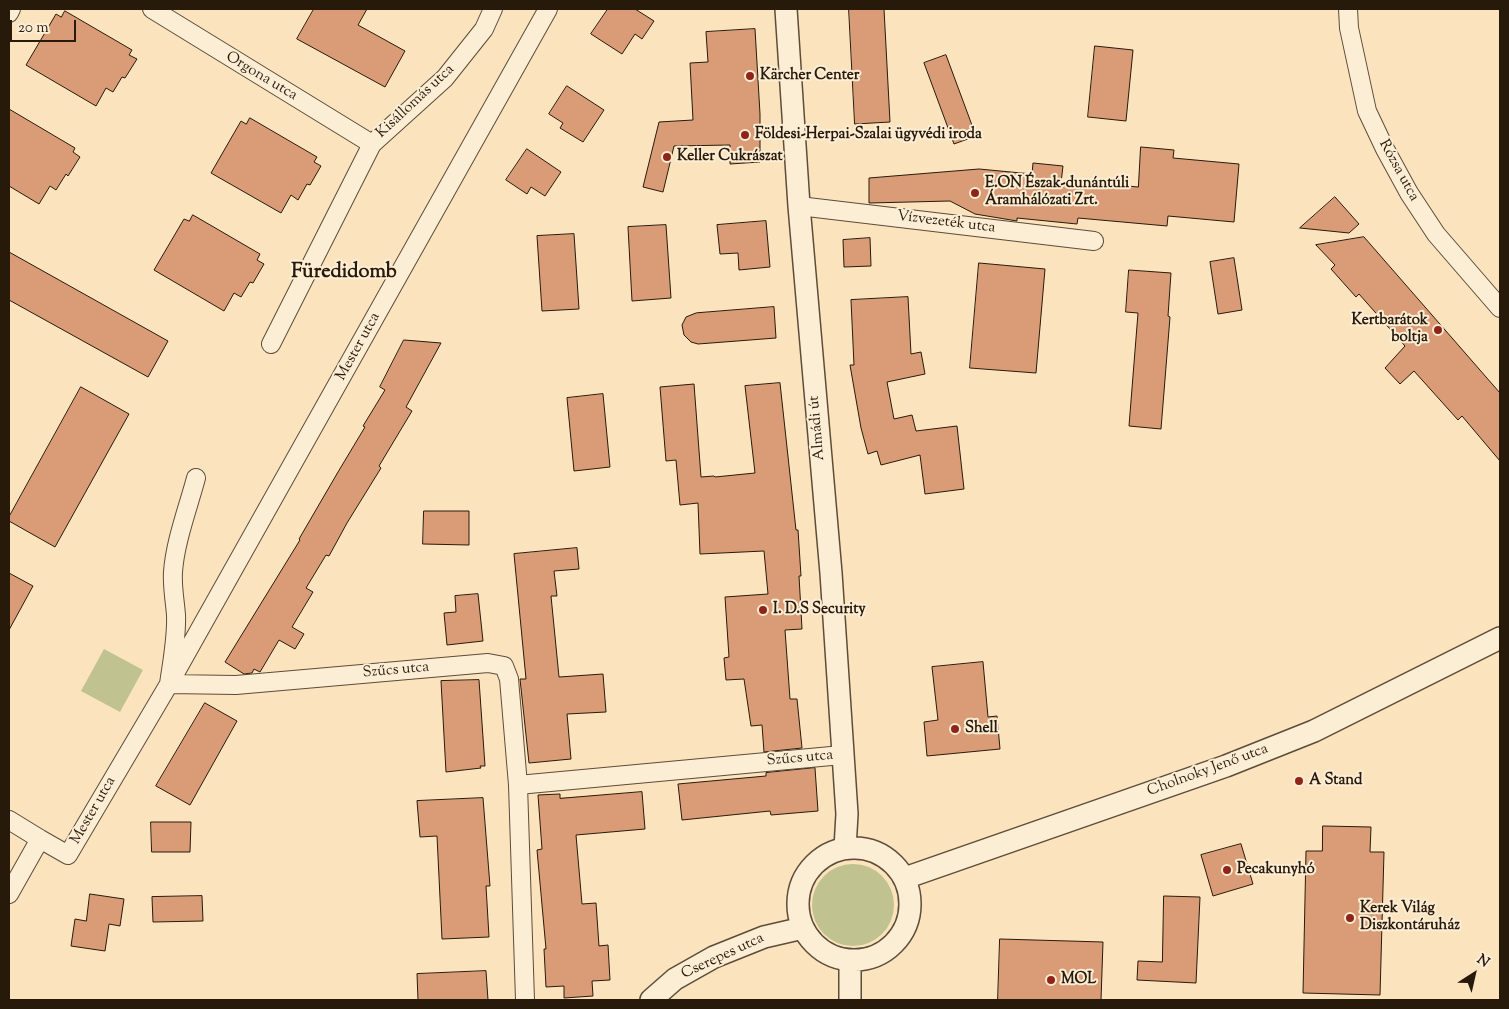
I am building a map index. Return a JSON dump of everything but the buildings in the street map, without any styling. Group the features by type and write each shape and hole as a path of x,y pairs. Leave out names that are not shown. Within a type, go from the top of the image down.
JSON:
{"street":[{"path":"9,13 11,9"},
{"name":"Orgona utca","path":"152,9 372,144"},
{"name":"Kisállomás utca","path":"372,144 445,78 484,29 493,9"},
{"name":"Mester utca","path":"40,839 68,855 168,684 548,9"},
{"name":"Almádi út","path":"786,9 799,206 831,573 847,814 844,848"},
{"name":"Rózsa utca","path":"1348,9 1348,28 1366,111 1385,149 1409,192 1436,234 1500,308"},
{"path":"271,344 372,144"},
{"name":"Vízvezeték utca","path":"799,206 1094,241"},
{"name":"Mester utca","path":"168,684 173,656 176,616 173,571 196,478"},
{"name":"Cholnoky Jenő utca","path":"905,878 1226,766 1288,741 1500,638"},
{"name":"Szűcs utca","path":"168,684 236,684 488,664 504,666 509,679 518,785 525,1000"},
{"name":"Szűcs utca","path":"518,785 842,755"},
{"path":"9,820 40,839 9,894"},
{"path":"860,847 881,854 894,863 905,878 911,905 908,923 900,938 888,950 863,960 843,959 824,952 814,943 803,928 798,901 802,881 823,856 844,848 860,847"},
{"name":"Cserepes utca","path":"651,1000 675,979 714,958 764,937 803,928"},
{"path":"850,960 850,1000"}],"green space":[{"path":"104,649 143,670 120,712 81,691"},
{"path":"845,864 861,864 876,871 887,882 894,897 891,921 882,934 861,946 845,946 830,939 819,928 812,913 812,897 819,882 830,871"}],"place":[{"name":"Kärcher Center","path":"750,76"},
{"name":"Földesi-Herpai-Szalai ügyvédi iroda","path":"745,135"},
{"name":"Keller Cukrászat","path":"667,157"},
{"name":"E.ON Észak-dunántúli Áramhálózati Zrt.","path":"975,193"},
{"name":"Kertbarátok boltja","path":"1438,330"},
{"name":"I. D.S Security","path":"763,610"},
{"name":"Shell","path":"955,729"},
{"name":"A Stand","path":"1299,781"},
{"name":"Pecakunyhó","path":"1227,870"},
{"name":"Kerek Világ Diszkontáruház","path":"1350,918"},
{"name":"MOL","path":"1051,980"}],"district":[{"name":"Füredidomb","path":"344,274"}]}
